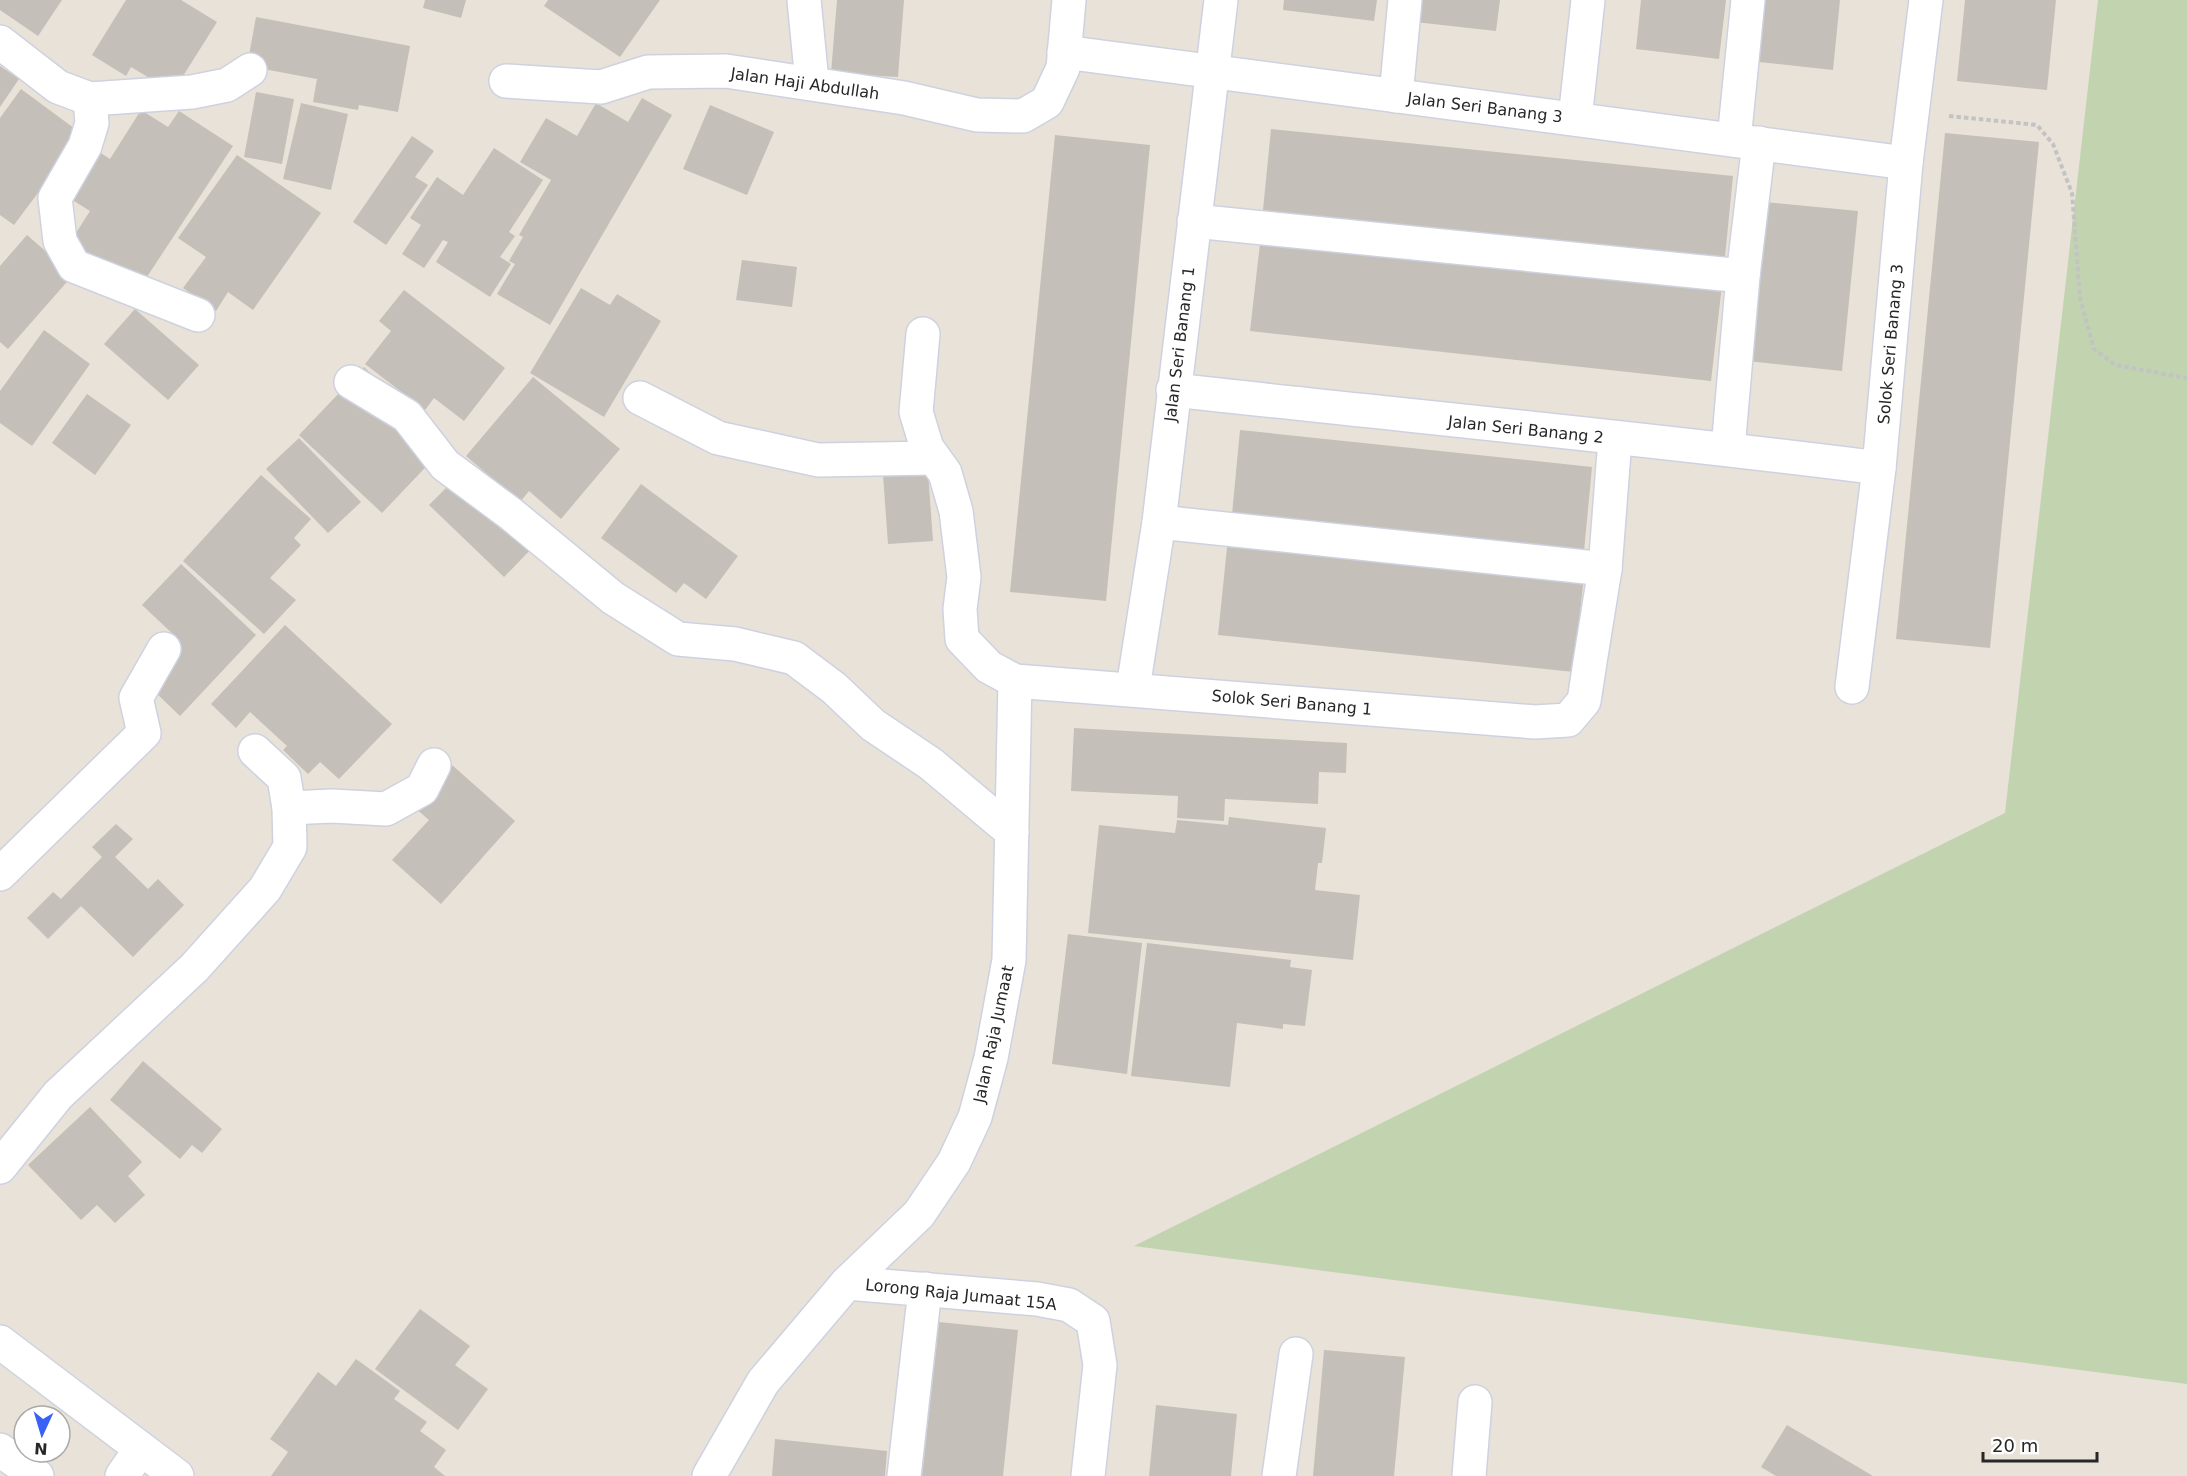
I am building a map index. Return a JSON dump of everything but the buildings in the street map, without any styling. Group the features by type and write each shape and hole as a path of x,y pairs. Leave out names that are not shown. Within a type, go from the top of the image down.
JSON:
{"street":[{"path":"804,0 812,82"},
{"name":"Jalan Haji Abdullah","path":"506,81 601,87 648,72 726,71 812,82 904,98 977,115 1023,116 1047,102 1063,68 1069,0"},
{"name":"Jalan Seri Banang 1","path":"1133,688 1159,522 1221,0"},
{"path":"1396,96 1405,0"},
{"path":"1575,119 1588,0"},
{"path":"1728,449 1743,276 1748,0"},
{"name":"Solok Seri Banang 3","path":"1852,687 1878,468 1906,163 1926,0"},
{"path":"0,42 58,87 90,99 192,92 227,85 250,70"},
{"name":"Jalan Seri Banang 3","path":"1064,52 1906,163"},
{"path":"90,99 92,123 85,146 55,198 60,241 74,266 198,315"},
{"path":"1194,221 1743,276"},
{"path":"923,334 916,412 927,447 945,473 956,511 964,577 960,609 962,639 989,667 1015,681"},
{"path":"351,382 407,416 445,465 511,514 613,598 678,639 735,644 794,658 834,688 873,725 931,764 1012,832"},
{"name":"Jalan Seri Banang 2","path":"1173,390 1615,439 1728,449 1878,468"},
{"path":"640,398 718,438 818,460 934,458"},
{"path":"1159,522 1605,569 1615,439"},
{"name":"Solok Seri Banang 1","path":"1015,681 1133,688 1535,722 1568,720 1584,701 1605,569"},
{"path":"0,874 144,733 136,698 164,649"},
{"name":"Jalan Raja Jumaat","path":"709,1476 763,1382 847,1283 919,1214 954,1162 975,1117 991,1058 1009,960 1015,681"},
{"path":"0,1167 58,1095 194,968 265,889 290,847 289,808 284,778 255,751"},
{"path":"289,808 332,806 386,809 422,789 434,765"},
{"name":"Lorong Raja Jumaat 15A","path":"847,1283 1059,1303 1069,1305 1093,1321 1100,1365 1088,1476"},
{"path":"904,1476 925,1289"},
{"path":"0,1342 129,1466 177,1476"},
{"path":"1279,1476 1296,1354"},
{"path":"1469,1476 1474,1402"},
{"path":"0,1450 37,1476"}],"path":[{"path":"1912,112 2037,125 2053,144 2072,193 2080,298 2094,349 2115,365 2187,378"}],"green space":[{"path":"2098,0 2187,0 2187,1384 1134,1246 2005,813"}]}
